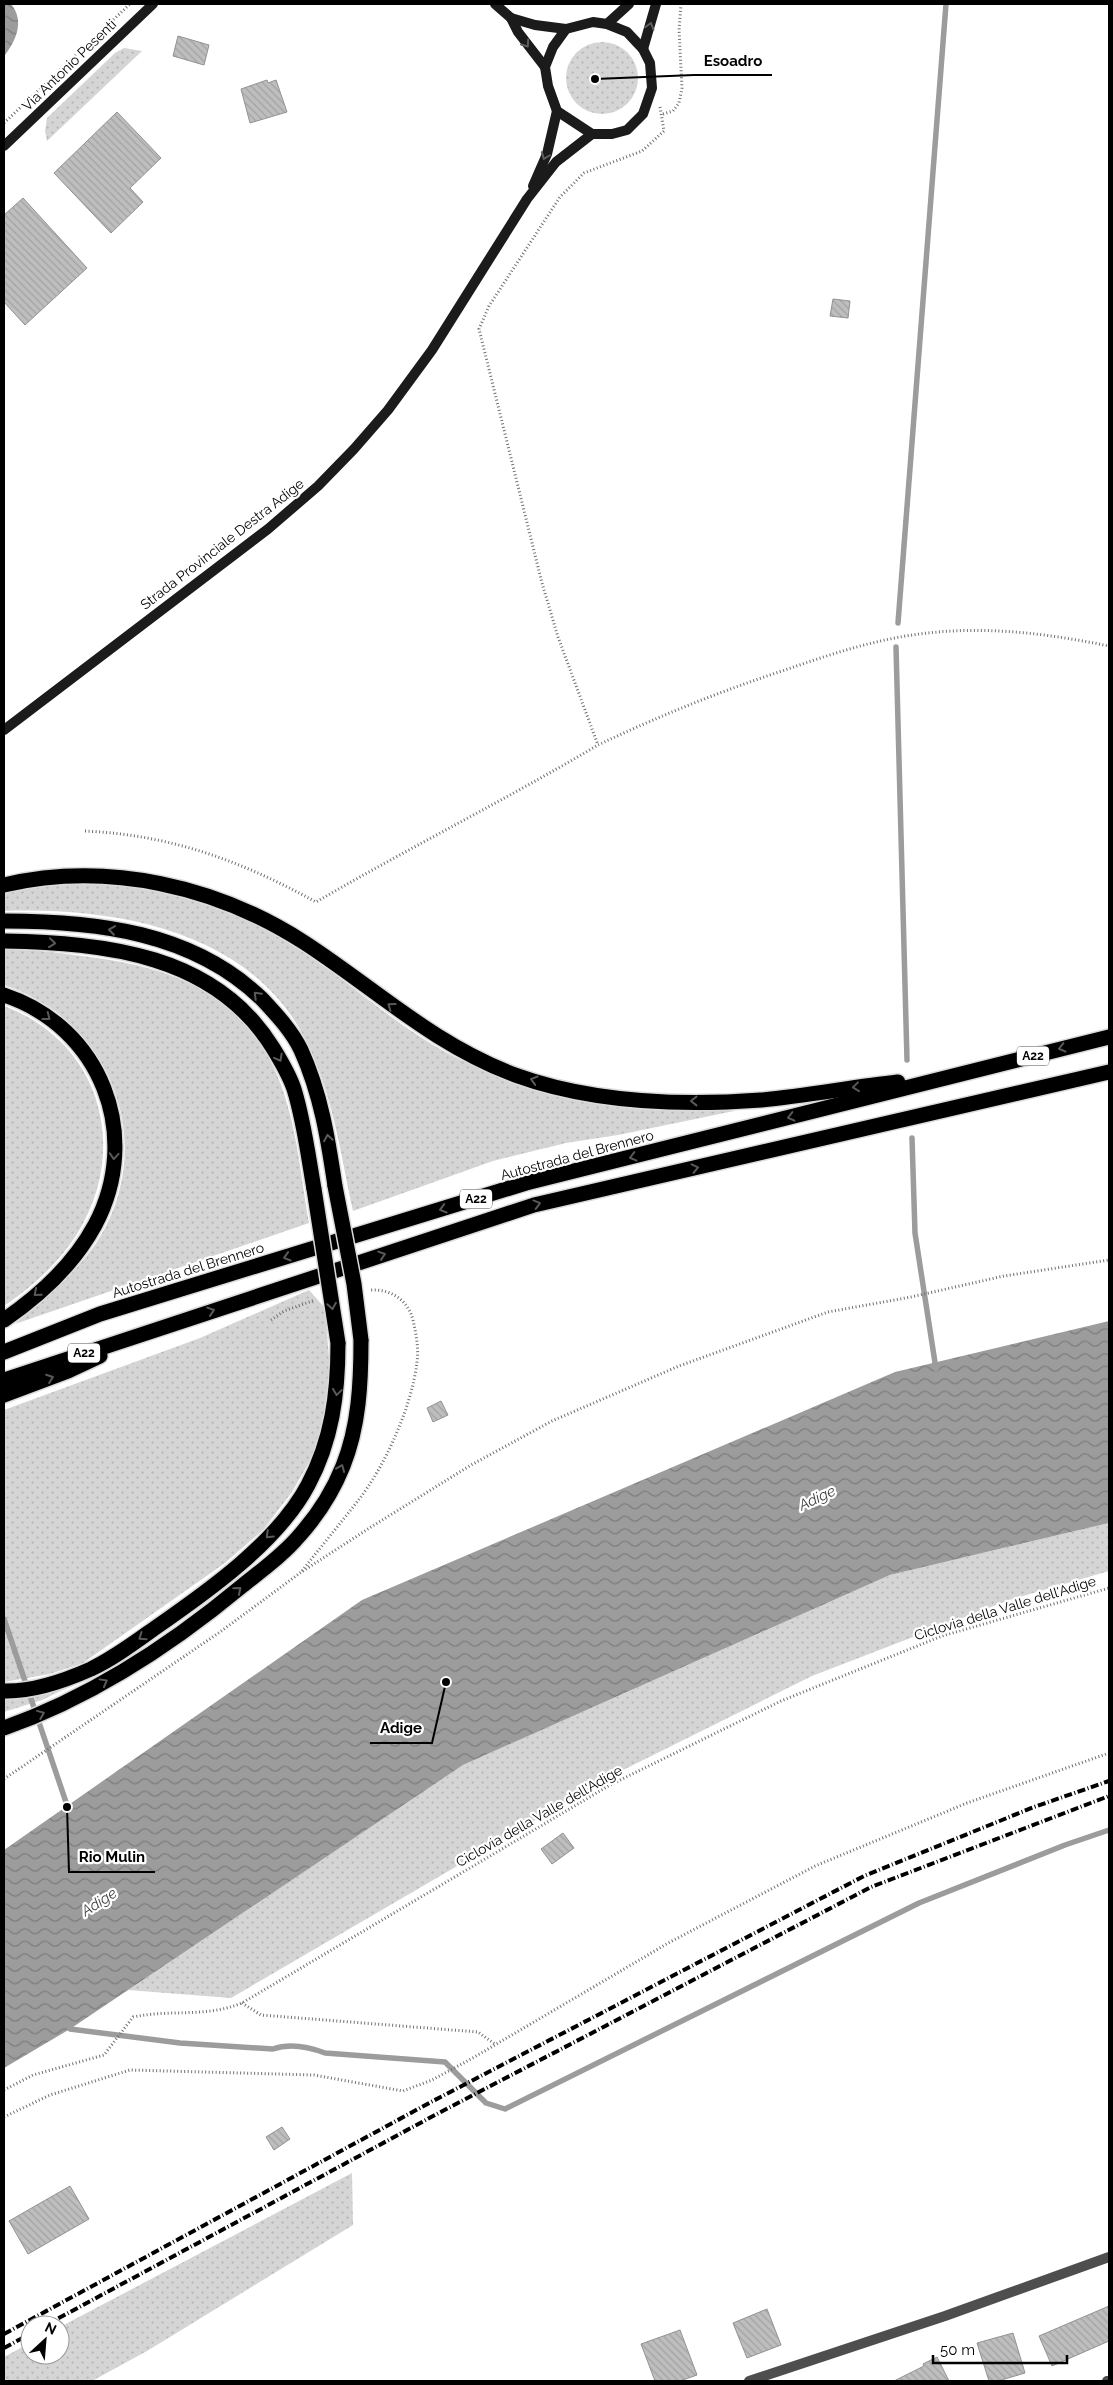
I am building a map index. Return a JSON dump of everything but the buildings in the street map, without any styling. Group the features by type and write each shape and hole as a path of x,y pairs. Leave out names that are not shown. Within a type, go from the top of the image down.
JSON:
{"highway":[{"path":"4,885 64,875 118,877 190,890 269,921 306,944 445,1042 516,1075 575,1092 649,1101 761,1100 957,1075"},
{"path":"4,921 76,925 132,933 172,942 200,954 247,985 276,1014 300,1048 314,1083 325,1123 354,1284 361,1340 359,1404 351,1442 343,1466 332,1489 298,1537 255,1576 190,1628 145,1659 62,1706 4,1728"},
{"path":"4,941 42,942 123,952 161,960 194,974 223,992 242,1007 263,1032 281,1061 293,1087 305,1134 338,1343 337,1391 334,1415 326,1444 307,1486 284,1521 228,1573 196,1599 120,1652 92,1668 54,1683 8,1691"},
{"path":"4,995 20,1000 39,1010 64,1030 84,1050 105,1091 113,1121 116,1155 111,1184 102,1209 79,1251 55,1278 4,1320"},
{"name":"Autostrada del Brennero","path":"4,1352 100,1314 526,1183 1109,1037"},
{"name":"A22","path":"4,1380 534,1205 1109,1072"},
{"path":"4,1394 68,1371 165,1326"}],"main road":[{"name":"Via Antonio Pesenti","path":"4,146 153,4"},
{"path":"495,4 511,18 518,32 545,67 548,86 557,111 592,134 612,134 627,130 643,114 652,88 650,63 643,49 626,32 607,24 593,22 566,29 535,25 511,18"},
{"path":"607,24 629,4"},
{"path":"643,49 656,4"},
{"path":"545,67 553,47 566,29"},
{"name":"Strada Provinciale Destra Adige","path":"527,199 547,154 557,111"},
{"name":"Strada Provinciale Destra Adige","path":"4,730 268,529 318,486 388,410 432,350 527,199 556,162 592,134"}],"street":[{"path":"748,2381 945,2316 1109,2257"}],"path":[{"path":"4,123 130,4"},
{"path":"663,114 673,111 679,103 682,88 679,30 681,4"},
{"path":"598,745 558,637 542,583 478,329 494,298 560,197 584,173 642,151 664,132 663,114 652,88"},
{"path":"85,831 142,836 186,846 250,868 316,902 598,745 662,716 754,680 892,638 948,631 1044,634 1109,646"},
{"path":"4,1778 370,1527 471,1465 552,1421 678,1366 828,1312 911,1297 1004,1276 1109,1260"},
{"name":"Ciclovia della Valle dell'Adige","path":"4,2090 33,2075 104,2054 133,2017 158,2012 193,2013 224,2010 242,2002 610,1785 781,1701 942,1636 1109,1588"},
{"path":"4,2116 50,2095 130,2070 314,2075 403,2092 432,2080 471,2059 670,1942 815,1866 967,1803 1109,1753"},
{"path":"242,2002 261,2015 478,2032 496,2045"}],"shaded area":[{"path":"609,42 628,52 636,64 638,78 636,92 628,104 616,112 595,114 576,104 568,92 566,71 576,52 588,44"},
{"path":"124,48 142,51 47,141 45,131 47,118 115,53"},
{"path":"58,883 98,884 170,894 203,903 236,916 268,931 300,950 411,1031 444,1051 477,1067 526,1086 594,1103 646,1108 734,1111 618,1135 566,1143 493,1161 353,1211 329,1101 322,1079 304,1037 280,1001 249,972 214,949 174,932 132,921 89,914 4,911 4,892"},
{"path":"4,950 83,956 141,966 195,986 218,1000 240,1018 258,1041 274,1068 281,1086 292,1124 309,1223 15,1324 64,1280 87,1256 105,1228 119,1191 125,1154 122,1118 112,1083 94,1051 70,1023 40,1001 4,985"},
{"path":"4,1006 37,1023 64,1045 84,1072 97,1102 103,1134 102,1168 93,1201 77,1234 62,1255 44,1274 4,1306"},
{"path":"309,1290 325,1308 330,1371 325,1417 316,1450 292,1492 263,1530 225,1563 83,1663 50,1674 4,1682 4,1410 200,1338"},
{"path":"1109,1523 1109,1571 1009,1600 812,1676 613,1775 231,1998 128,1990 463,1765 890,1575"},
{"path":"69,1687 42,1700 4,1712 4,1699 39,1695"},
{"path":"352,2173 353,2225 147,2351 92,2381 4,2381 4,2357 20,2348 20,2365 70,2365 70,2322"}],"water":[{"path":"4,4 11,4 18,17 18,24 12,44 4,56"},
{"name":"Adige","path":"1109,1321 1109,1523 890,1575 463,1765 70,2029 4,2068 4,1850 362,1600 895,1372"}],"waterway":[{"path":"898,623 946,4"},
{"path":"896,647 907,1060"},
{"path":"912,1138 915,1233 936,1369"},
{"path":"4,1619 70,1814"},
{"path":"70,2029 180,2043 273,2049 299,2046 325,2053 445,2062 486,2103 505,2109 919,1903 1065,1845 1109,1830"}],"railway":[{"path":"4,2334 431,2102 864,1876 1034,1807 1109,1781"},
{"path":"65,2315 435,2115 871,1887 1109,1796"},
{"path":"4,2348 20,2339"}],"place":[{"name":"Esoadro","path":"595,79"},
{"name":"Adige","path":"446,1682"},
{"name":"Rio Mulin","path":"67,1807"}]}
